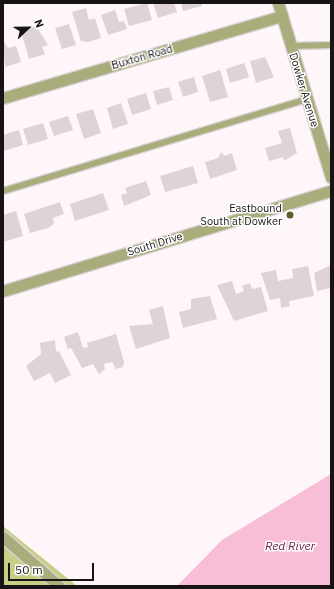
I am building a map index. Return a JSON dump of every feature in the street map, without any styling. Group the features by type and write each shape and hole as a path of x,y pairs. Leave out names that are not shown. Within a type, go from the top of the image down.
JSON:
{"street":[{"name":"Dowker Avenue","path":"278,3 331,177"},
{"name":"Buxton Road","path":"3,98 282,16"},
{"name":"South Drive","path":"3,290 331,191"},
{"path":"3,537 59,586"}],"lane":[{"path":"291,46 331,45"},
{"path":"3,191 307,100"}],"green space":[{"path":"3,526 77,586 3,586"}],"water":[{"name":"Red River","path":"331,474 331,586 177,586 222,540"}],"building":[{"path":"147,3 152,20 129,26 124,9"},
{"path":"153,3 174,3 177,12 158,18"},
{"path":"181,3 201,3 202,6 183,11"},
{"path":"86,8 89,20 95,18 101,38 88,42 81,41 72,12"},
{"path":"115,10 119,22 124,21 127,29 108,35 101,15"},
{"path":"69,24 76,45 62,49 55,28"},
{"path":"36,26 48,45 42,47 45,54 29,59 21,31"},
{"path":"3,40 8,48 16,46 21,62 5,67"},
{"path":"265,57 274,77 256,83 250,61"},
{"path":"244,63 249,77 230,83 226,69"},
{"path":"220,70 228,97 210,102 202,76"},
{"path":"194,77 198,92 183,97 178,82"},
{"path":"169,87 173,100 157,105 153,91"},
{"path":"146,93 151,109 132,115 127,99"},
{"path":"121,103 128,124 113,129 107,108"},
{"path":"93,109 101,133 84,139 76,114"},
{"path":"68,116 73,130 54,136 49,122"},
{"path":"43,123 48,139 28,145 23,129"},
{"path":"290,128 297,153 284,161 283,157 269,161 265,148 282,143 278,131"},
{"path":"19,130 23,145 4,151 3,135"},
{"path":"221,152 225,156 232,153 237,170 210,179 205,162 218,158"},
{"path":"193,166 198,183 165,192 160,176"},
{"path":"146,181 151,195 124,206 121,195 127,193 125,188"},
{"path":"103,193 109,210 75,221 70,204"},
{"path":"60,202 64,214 53,218 54,224 48,228 30,233 24,214"},
{"path":"16,211 23,236 3,242 3,215"},
{"path":"331,265 331,288 317,291 314,273"},
{"path":"308,266 314,296 289,301 290,306 281,308 280,298 270,300 261,273 276,270 278,281 293,278 292,269"},
{"path":"232,281 236,294 244,291 242,286 250,283 252,289 261,287 268,311 234,321 217,285"},
{"path":"210,296 217,319 183,328 179,312 191,309 191,299"},
{"path":"163,306 170,338 136,349 129,326 153,324 149,310"},
{"path":"78,332 83,348 88,347 87,343 116,334 124,362 123,367 116,369 112,362 104,364 105,369 99,374 93,364 82,368 71,348 68,349 64,337"},
{"path":"55,340 56,352 59,351 71,375 55,383 50,373 34,381 26,366 41,354 40,343"}],"place":[{"name":"Eastbound South at Dowker","path":"290,215"}]}
